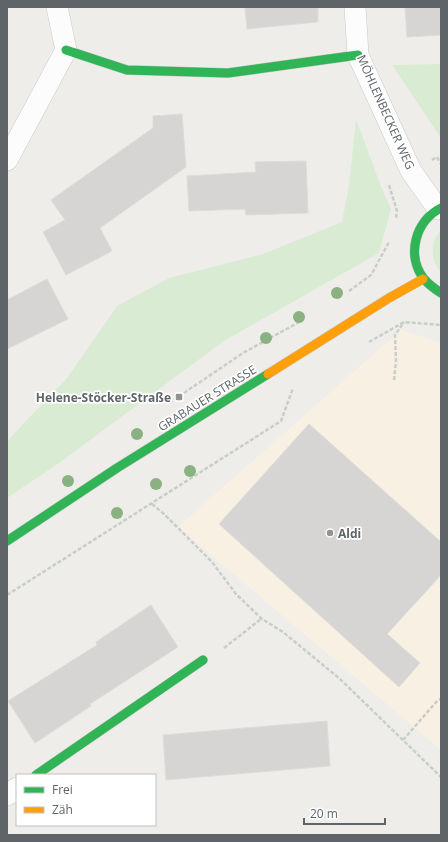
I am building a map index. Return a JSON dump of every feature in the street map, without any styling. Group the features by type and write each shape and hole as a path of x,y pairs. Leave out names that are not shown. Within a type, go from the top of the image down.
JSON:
{"main road":[{"path":"66,50 127,70 228,73 358,55"},
{"path":"440,209 427,218 420,228 415,241 414,254 417,267 423,279 433,289 441,293"},
{"name":"GRABAUER STRASSE","path":"7,541 117,468 389,298 423,279"},
{"path":"37,774 203,660"}],"street":[{"path":"7,160 66,50 57,7"},
{"name":"MÖHLENBECKER WEG","path":"355,7 358,55 411,171 440,209"},
{"path":"7,795 16,789"}],"path":[{"path":"395,224 397,211 388,183 438,157 441,164"},
{"path":"346,293 371,275 392,236"},
{"path":"168,404 243,353 306,318"},
{"path":"394,380 396,361 395,335 404,322"},
{"path":"365,345 404,322 441,325"},
{"path":"7,595 281,421 293,388 299,384"},
{"path":"152,504 212,562 236,594 262,619 283,632 340,679 441,777"},
{"path":"203,660 222,650 262,619"},
{"path":"402,740 438,700 441,699"}],"shaded area":[{"path":"401,330 441,343 441,750 178,527"}],"green space":[{"path":"441,64 441,138 392,65"},
{"path":"356,119 391,209 379,253 224,341 59,463 7,498 7,441 67,378 117,306 169,278 263,254 342,222 349,185"},
{"path":"441,230 441,272 433,257 433,245"}],"building":[{"path":"245,7 318,7 318,22 247,29"},
{"path":"405,7 441,7 441,35 407,37"},
{"path":"182,114 186,167 100,228 112,251 66,275 43,232 65,220 51,200 153,128 153,116"},
{"path":"306,161 308,213 246,215 245,209 189,211 187,176 256,172 255,162"},
{"path":"47,279 68,319 7,349 7,300"},
{"name":"Aldi","path":"309,424 441,542 441,575 387,634 420,663 399,687 219,524"},
{"path":"151,605 178,647 90,704 91,706 35,743 8,701 97,645 96,642"},
{"path":"327,721 330,766 166,780 163,735"}],"traffic: fast":[{"path":"66,50 127,70 228,73 358,55"},
{"path":"441,208 432,214 419,230 415,250 415,260 418,270 424,279 441,293"},
{"path":"7,541 117,468 268,374"},
{"path":"37,774 203,660"}],"traffic: slow":[{"path":"268,374 389,298 423,279"}],"place":[{"name":"Helene-Stöcker-Straße","path":"179,397"},
{"name":"Aldi","path":"330,533"}]}
